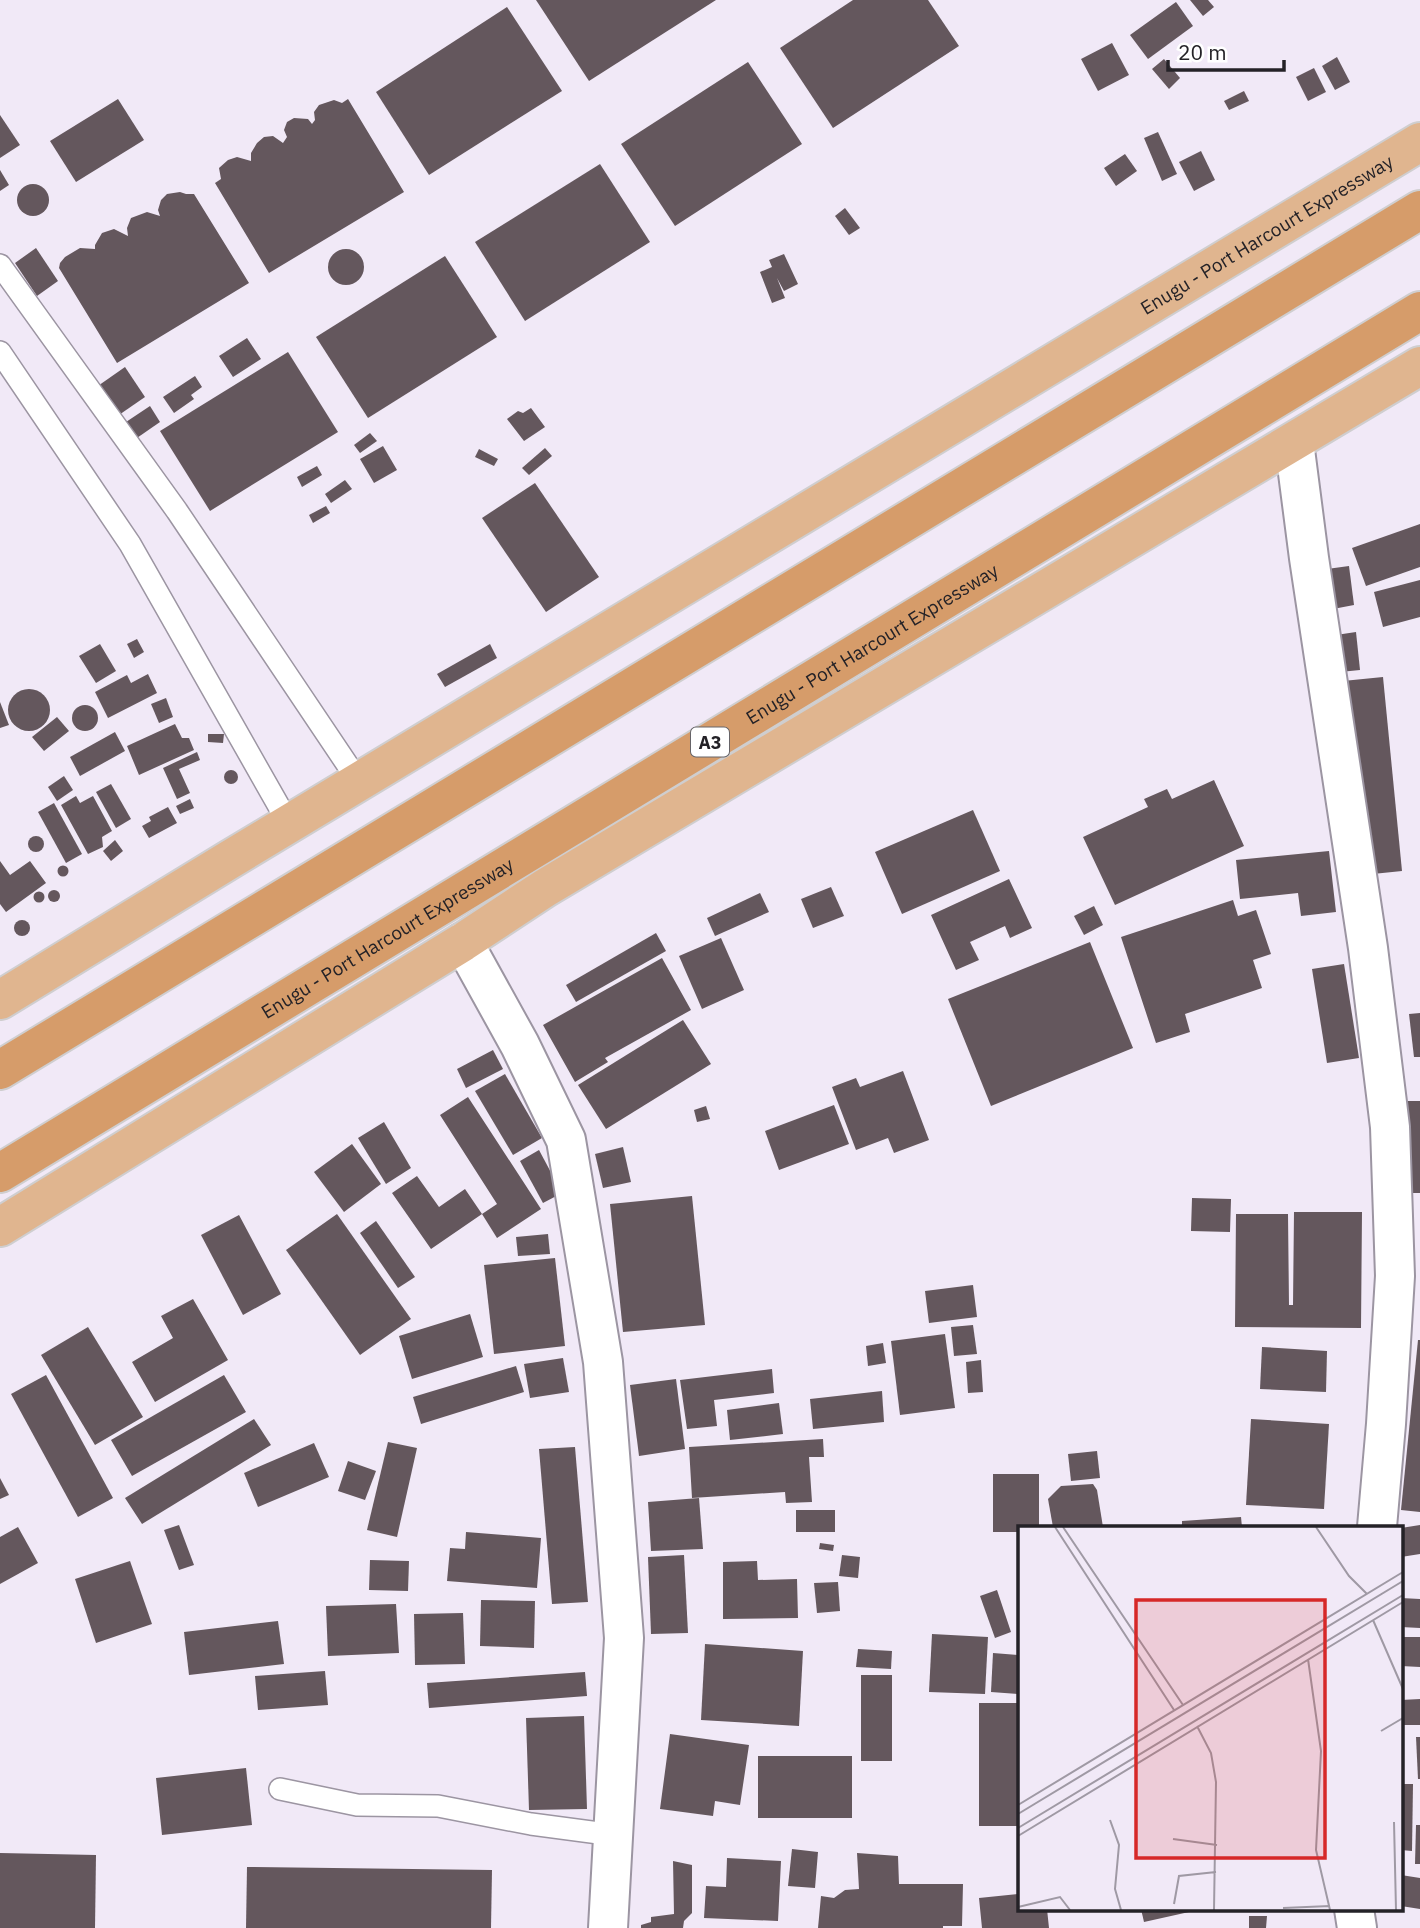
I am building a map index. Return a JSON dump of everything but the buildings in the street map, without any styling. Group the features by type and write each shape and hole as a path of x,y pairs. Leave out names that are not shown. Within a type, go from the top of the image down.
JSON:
{"highway":[{"path":"0,1070 1420,210"},
{"name":"Enugu - Port Harcourt Expressway","path":"0,1173 1420,311"}],"main road":[{"name":"Enugu - Port Harcourt Expressway","path":"0,1000 1420,142"},
{"name":"Enugu - Port Harcourt Expressway","path":"0,1227 463,942 545,888 1420,366"}],"street":[{"path":"1294,442 1368,948 1390,1127 1395,1276 1377,1526"},
{"path":"463,942 520,1045 566,1140 601,1349 624,1638 608,1928"},
{"path":"1354,1910 1357,1928"}],"lane":[{"path":"0,265 177,511 359,782"},
{"path":"0,352 130,544 289,824"},
{"path":"279,1789 357,1805 438,1806 531,1824 614,1835"}]}
